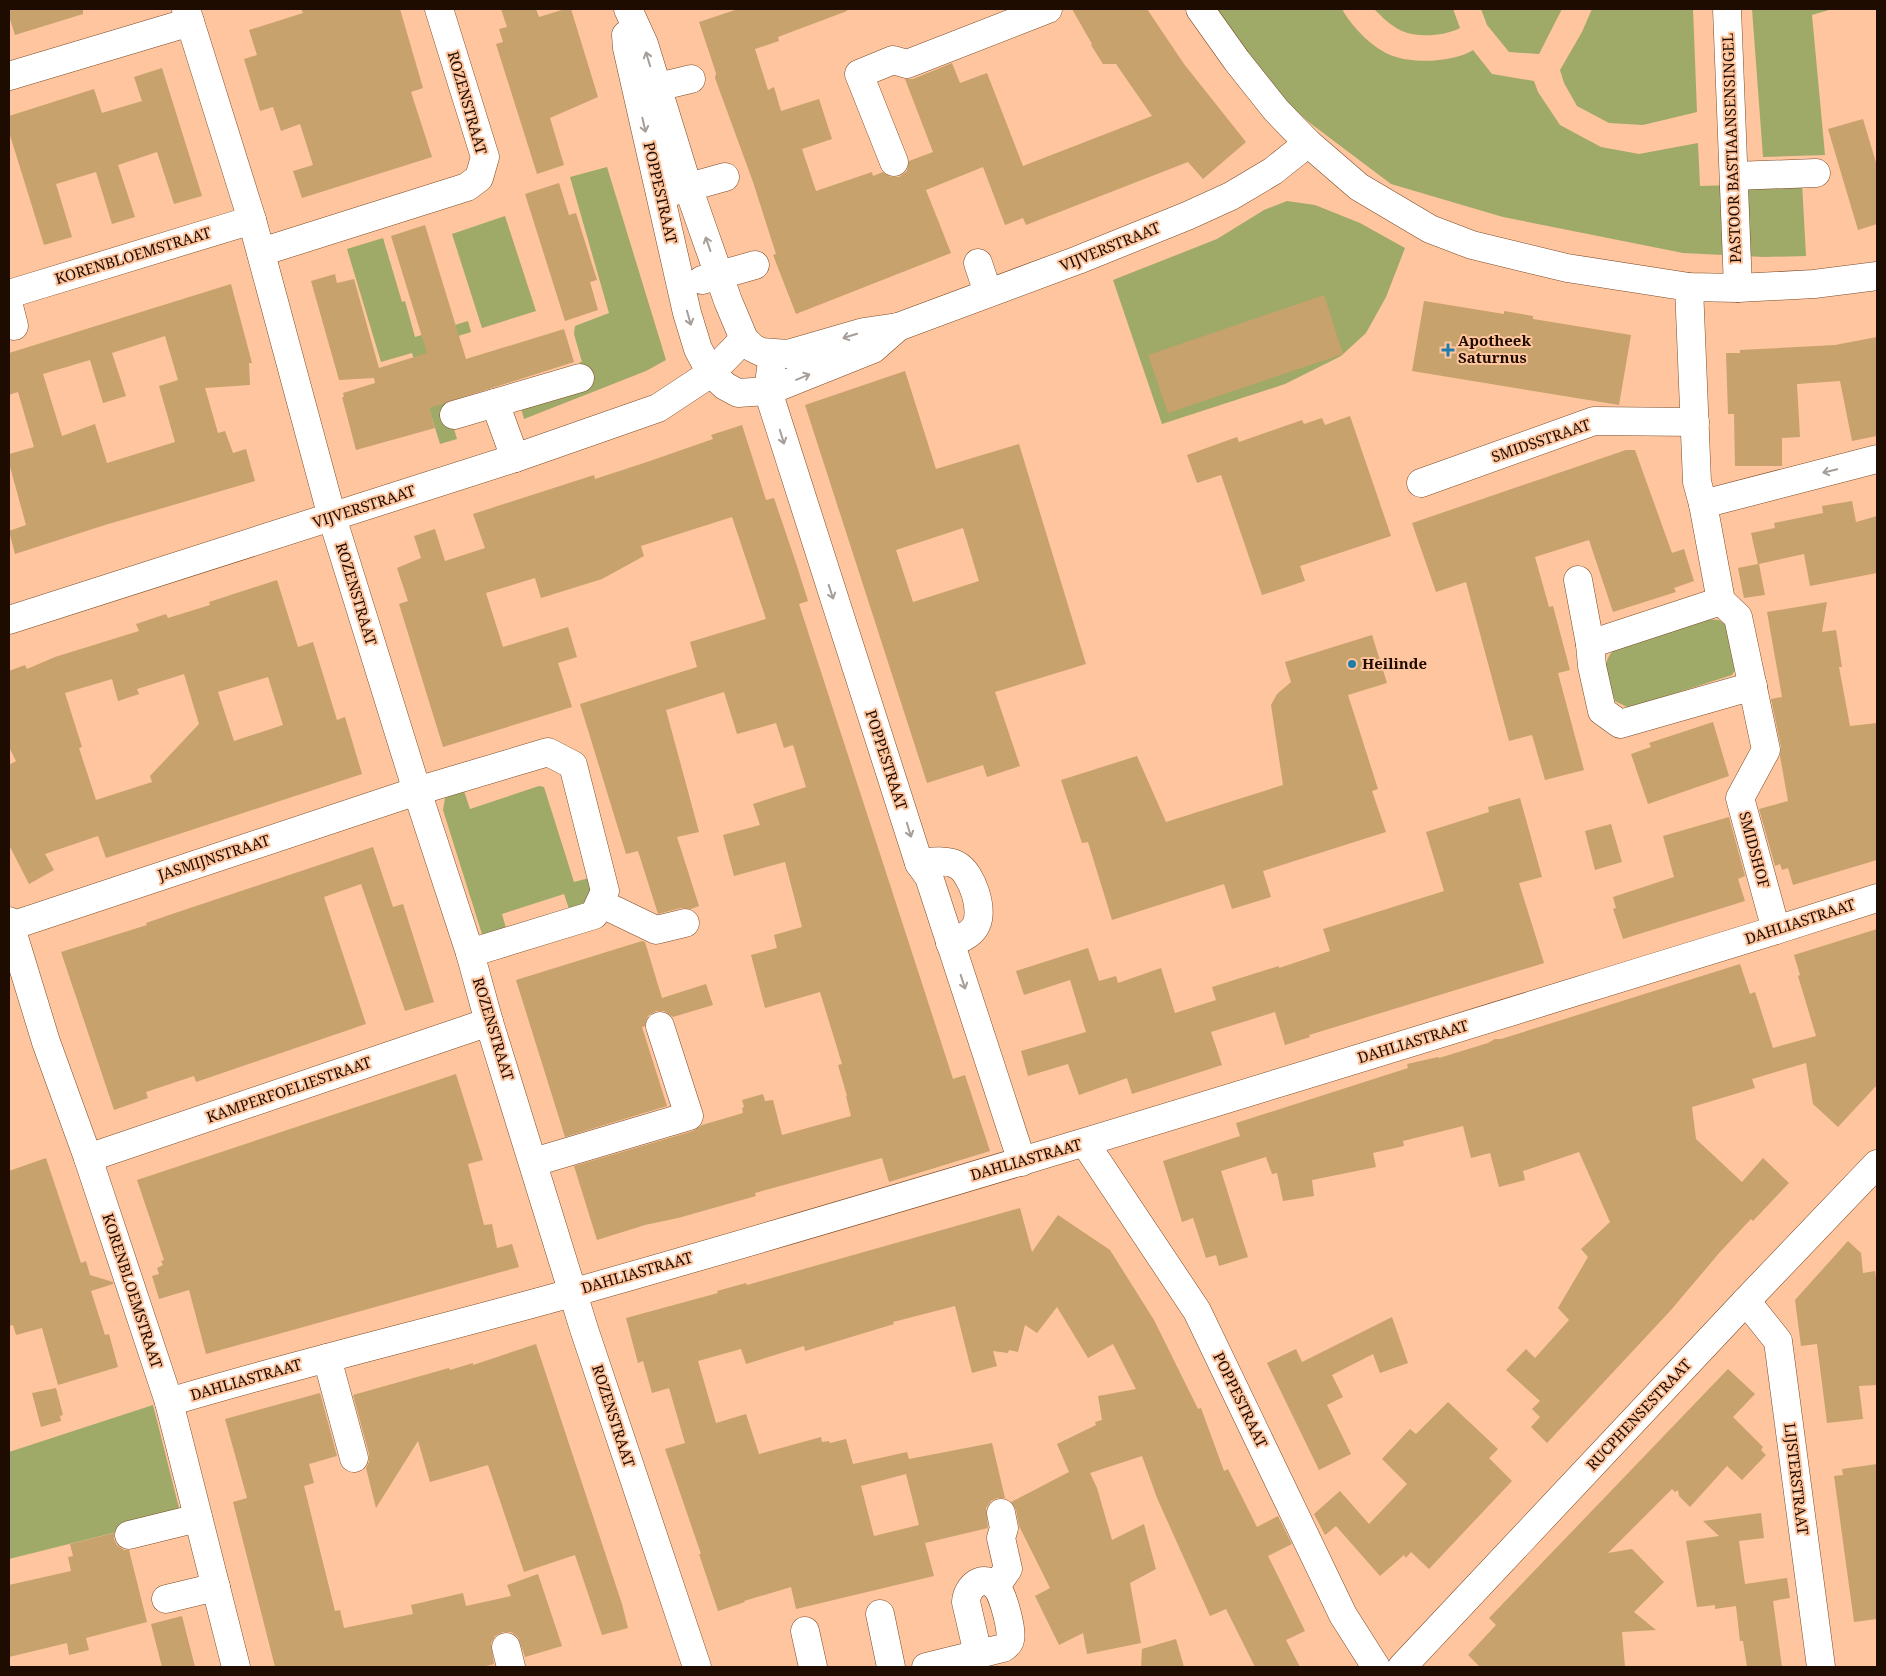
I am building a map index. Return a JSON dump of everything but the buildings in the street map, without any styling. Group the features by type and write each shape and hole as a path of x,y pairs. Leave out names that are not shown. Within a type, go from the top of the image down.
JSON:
{"street":[{"name":"ROZENSTRAAT","path":"261,252 467,188 479,178 485,157 439,9"},
{"name":"POPPESTRAAT","path":"624,9 627,48 647,90 688,188 719,276 744,339"},
{"name":"POPPESTRAAT","path":"628,9 644,44 647,90 660,194 687,313 698,349 711,374"},
{"path":"894,162 859,74 893,60 907,64 1048,9"},
{"path":"1200,9 1237,61 1276,110 1359,187 1430,228 1472,245 1567,268 1689,287 1738,288 1814,284 1877,276"},
{"name":"PASTOOR BASTIAANSENSINGEL","path":"1727,9 1738,288"},
{"name":"ROZENSTRAAT","path":"188,15 252,220 332,517 470,953 584,1329 697,1667"},
{"path":"9,76 188,15"},
{"path":"647,90 691,79"},
{"name":"VIJVERSTRAAT","path":"9,620 515,458 658,408 711,374 744,339 753,348 761,352 788,354 864,332 898,327 1155,229 1231,196 1248,173 1300,134"},
{"path":"1734,176 1816,173"},
{"path":"660,194 725,177"},
{"name":"KORENBLOEMSTRAAT","path":"11,299 252,220"},
{"path":"978,263 988,293"},
{"path":"681,286 755,265"},
{"path":"1590,644 1721,601 1703,504 1697,482 1689,287"},
{"name":"VIJVERSTRAAT","path":"711,374 725,386 738,393 768,391 873,349 898,327"},
{"name":"POPPESTRAAT","path":"772,354 768,391 919,862 929,877 1022,1162"},
{"path":"454,415 580,378"},
{"path":"496,403 515,458"},
{"name":"SMIDSSTRAAT","path":"1421,483 1594,421 1695,422"},
{"path":"1703,504 1877,459"},
{"path":"1578,580 1590,644 1592,666 1602,711 1620,724 1753,686"},
{"name":"SMIDSHOF","path":"1721,601 1738,617 1766,750 1740,798 1776,930"},
{"path":"417,790 548,752 573,764 605,891 594,915 470,953"},
{"name":"JASMIJNSTRAAT","path":"10,924 417,790"},
{"path":"919,862 956,864 968,874 976,893 979,914 976,925 966,937 950,943"},
{"name":"DAHLIASTRAAT","path":"169,1402 240,1381 574,1292 1022,1162 1877,898"},
{"path":"600,903 656,930 685,923"},
{"name":"KORENBLOEMSTRAAT","path":"10,924 46,1042 88,1158 169,1402 236,1667"},
{"name":"KAMPERFOELIESTRAAT","path":"88,1158 490,1022"},
{"path":"534,1162 689,1116 660,1026"},
{"name":"POPPESTRAAT","path":"1085,1143 1197,1311 1343,1615 1376,1667"},
{"name":"RUCPHENSESTRAAT","path":"1402,1667 1746,1300 1877,1164"},
{"name":"LIJSTERSTRAAT","path":"1746,1300 1778,1341 1821,1667"},
{"path":"327,1358 354,1458"},
{"path":"996,1586 1008,1568 1001,1538 1004,1528 1001,1513"},
{"path":"129,1535 198,1518"},
{"path":"926,1667 1003,1648 1008,1644 1011,1638 1001,1593 996,1586 988,1582 979,1582 972,1586 967,1594 966,1602 978,1654"},
{"path":"166,1599 216,1587"},
{"path":"880,1614 891,1667"},
{"path":"805,1632 813,1667"}],"green space":[{"path":"1211,9 1342,9 1351,23 1364,37 1385,53 1393,56 1402,59 1434,61 1456,57 1473,50 1492,74 1534,81 1538,92 1560,125 1601,147 1639,154 1698,143 1700,186 1802,183 1806,256 1764,257 1683,253 1503,217 1391,184 1310,123 1273,91"},
{"path":"1374,9 1453,9 1460,28 1447,33 1416,35 1394,27"},
{"path":"1481,9 1562,9 1539,54 1509,52 1487,25"},
{"path":"1592,9 1693,9 1697,112 1643,125 1609,123 1577,106 1564,83 1560,70 1582,32"},
{"path":"1752,9 1832,9 1812,15 1825,155 1763,157"},
{"path":"607,167 666,360 646,371 524,419 520,404 585,382 580,362 582,362 574,334 575,326 609,313 570,177"},
{"path":"1287,201 1315,205 1360,223 1405,248 1386,297 1366,333 1341,356 1285,384 1162,424 1113,280 1217,239 1264,210"},
{"path":"505,216 536,311 482,328 452,234"},
{"path":"383,238 402,302 405,301 415,337 468,321 471,332 429,345 457,439 440,444 412,353 381,362 347,249"},
{"path":"1705,619 1719,620 1728,626 1739,664 1732,675 1629,708 1615,701 1606,673 1606,666 1611,653 1617,647"},
{"path":"539,786 544,787 574,882 593,877 593,889 589,899 571,915 564,894 502,914 508,935 495,937 482,934 443,810 445,798 464,791 470,809"},
{"path":"153,1405 181,1516 9,1559 9,1452"}],"place":[{"name":"Apotheek Saturnus","path":"1448,350"},
{"name":"Heilinde","path":"1352,664"}]}
